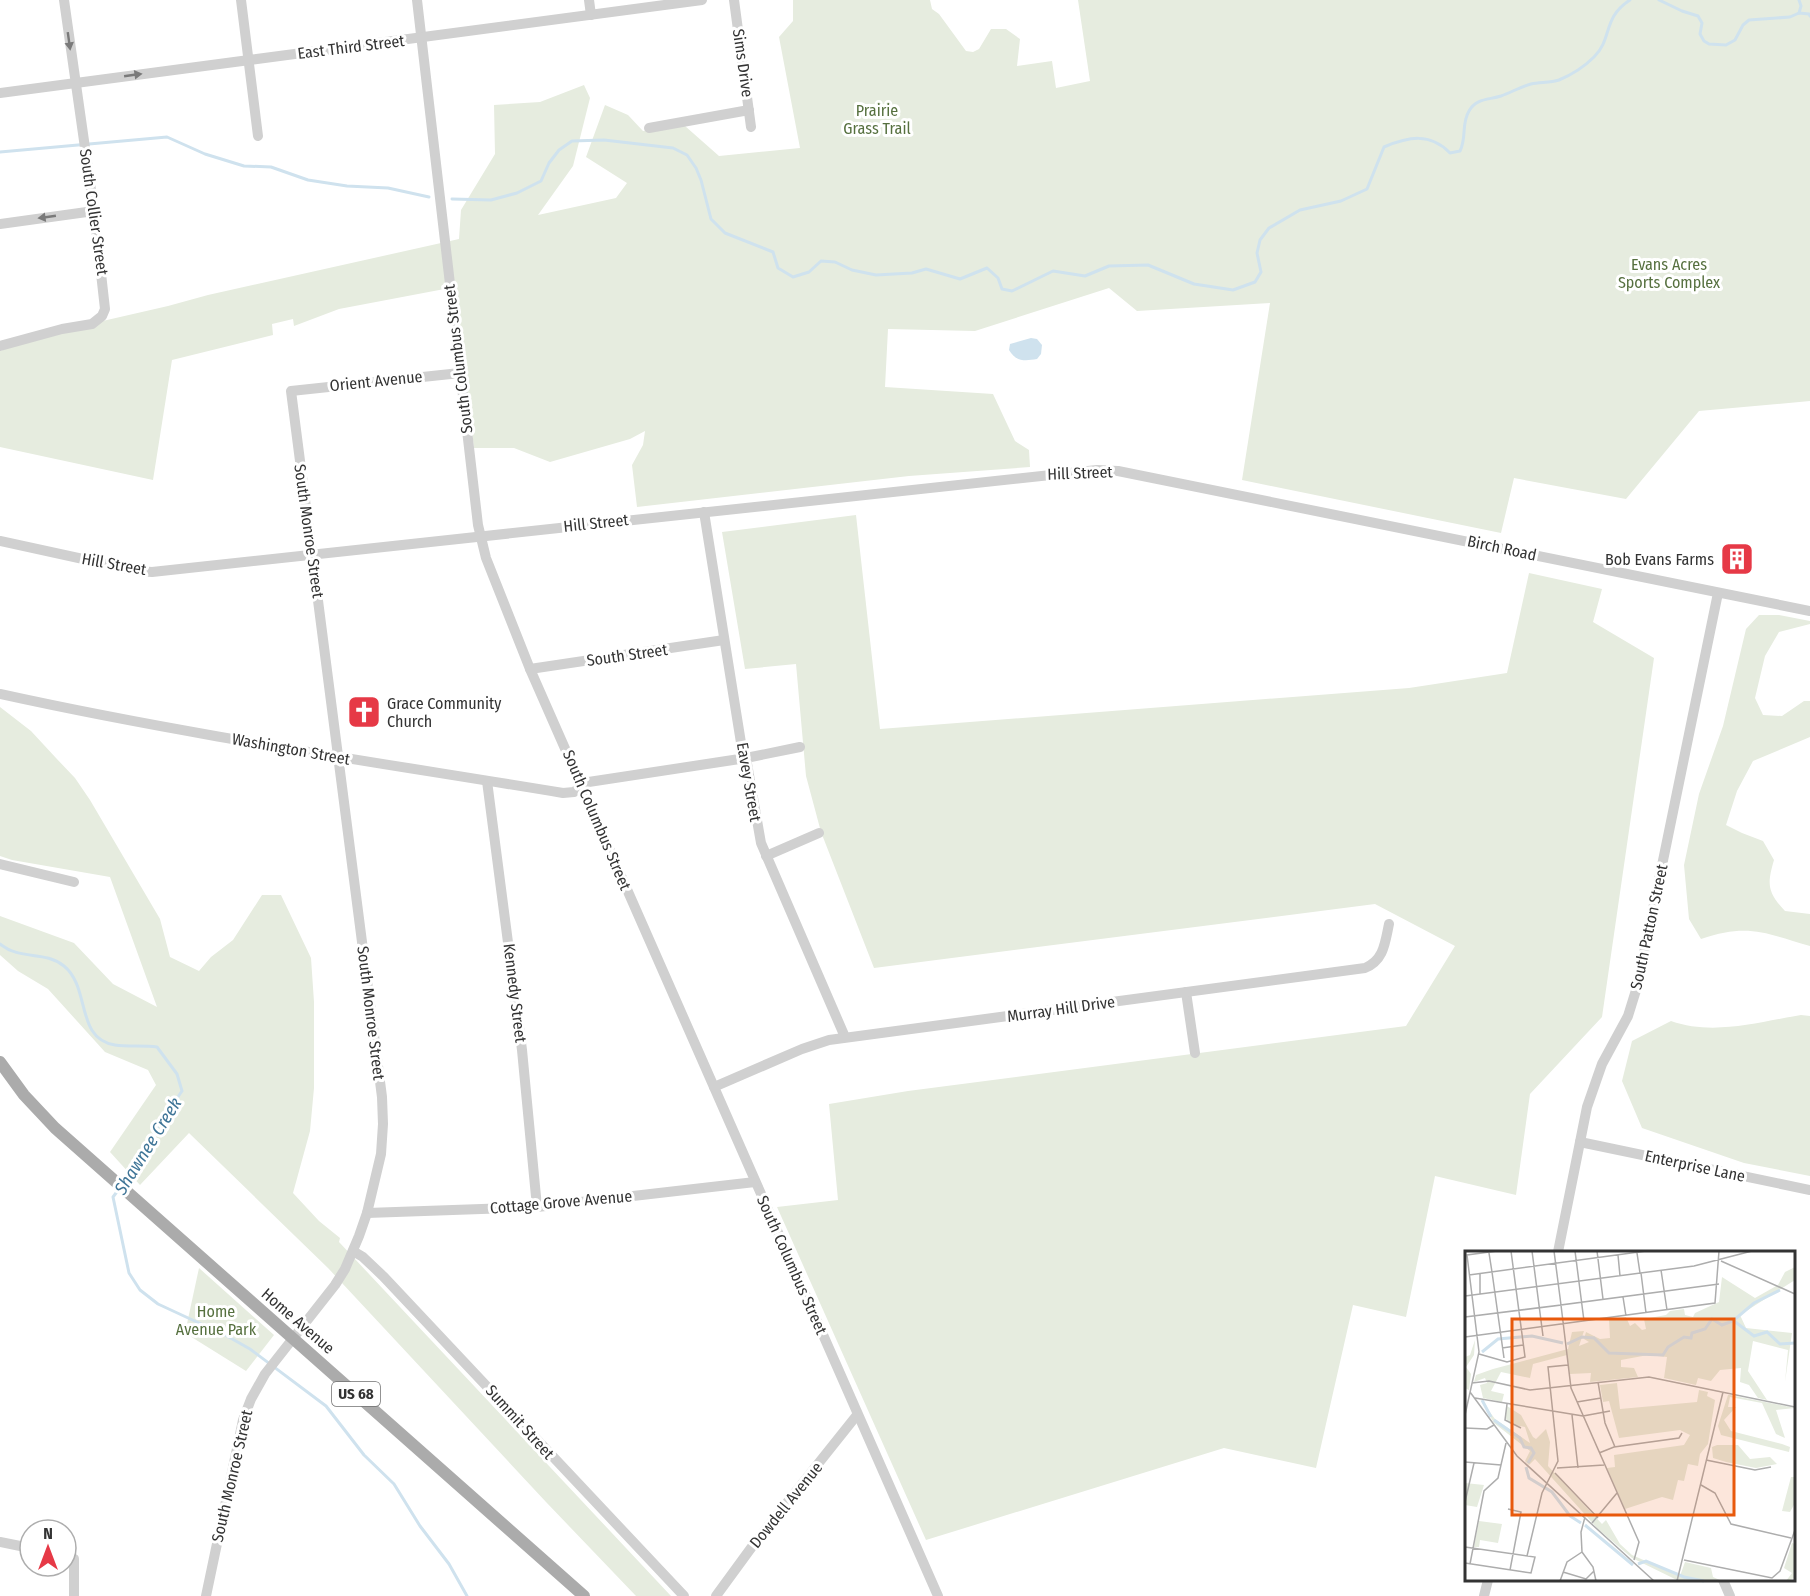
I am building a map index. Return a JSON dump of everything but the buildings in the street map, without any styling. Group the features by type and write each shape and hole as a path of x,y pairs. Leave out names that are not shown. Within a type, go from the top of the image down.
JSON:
{"main road":[{"name":"Home Avenue","path":"0,1062 43,1116 584,1596"}],"street":[{"name":"South Collier Street","path":"0,346 62,329 92,324 102,316 106,306 64,0"},
{"path":"241,0 258,135"},
{"name":"South Columbus Street","path":"417,0 480,536 486,558 530,669 938,1596"},
{"path":"589,0 591,15"},
{"name":"East Third Street","path":"0,93 702,0"},
{"name":"Sims Drive","path":"734,0 751,127"},
{"path":"649,128 749,110"},
{"path":"0,224 94,211"},
{"name":"Orient Avenue","path":"291,391 460,373"},
{"name":"South Monroe Street","path":"206,1596 243,1420 254,1391 276,1359 294,1340 335,1286 353,1251 367,1213 381,1154 382,1104 291,391"},
{"name":"Hill Street","path":"0,541 145,572 1084,470 1118,471 1194,486"},
{"name":"Birch Road","path":"1194,486 1810,611"},
{"name":"Eavey Street","path":"704,512 742,749 746,758 757,825 766,856 845,1037"},
{"name":"South Patton Street","path":"1558,1251 1587,1107 1602,1064 1624,1027 1637,987 1718,593"},
{"name":"South Street","path":"530,669 724,640"},
{"name":"Washington Street","path":"0,694 122,720 338,758 563,793 574,792 582,784 746,758 800,747"},
{"name":"Kennedy Street","path":"488,781 522,1050 537,1206"},
{"path":"766,856 819,833"},
{"path":"0,864 74,882"},
{"name":"Murray Hill Drive","path":"714,1088 802,1049 845,1037 1365,968 1382,954 1389,924"},
{"path":"1186,992 1195,1053"},
{"name":"Enterprise Lane","path":"1580,1142 1810,1190"},
{"name":"Cottage Grove Avenue","path":"367,1213 537,1206 755,1182"},
{"name":"Summit Street","path":"353,1251 383,1276 684,1596"},
{"name":"Dowdell Avenue","path":"716,1596 754,1544 857,1415"},
{"path":"0,1542 18,1546"},
{"path":"74,1578 74,1596"},
{"path":"1484,1596 1488,1581"},
{"path":"1723,1581 1730,1596"}],"green space":[{"path":"793,0 930,0 932,9 939,14 966,51 973,52 979,49 991,29 1006,29 1020,39 1017,66 1052,61 1056,88 1090,81 1078,0 1810,0 1810,401 1699,411 1626,499 1514,478 1501,533 1242,480 1270,303 1137,311 1109,288 975,331 888,329 885,387 993,394 1015,441 1029,450 1030,467 909,476 637,507 632,465 643,445 645,431 630,439 550,462 514,448 474,448 455,287 339,309 294,326 293,319 272,324 273,335 172,360 153,480 0,447 0,351 46,334 459,239 461,210 495,154 494,105 540,102 584,85 590,98 573,166 538,215 616,198 627,183 586,157 605,105 628,115 643,131 685,126 719,156 800,148 779,37 793,21"},
{"path":"856,515 880,729 1409,688 1507,673 1529,573 1602,589 1593,622 1654,658 1602,1017 1530,1094 1516,1195 1435,1176 1406,1317 1353,1305 1316,1468 1224,1448 926,1540 777,1207 838,1200 829,1104 908,1091 1406,1026 1455,946 1375,904 874,968 821,832 806,776 796,664 745,669 722,532"},
{"path":"1759,615 1779,615 1810,621 1810,624 1779,632 1765,656 1755,698 1763,715 1782,716 1804,701 1810,701 1810,737 1753,761 1737,791 1726,825 1763,841 1774,860 1770,887 1775,898 1785,911 1810,914 1810,946 1768,934 1744,931 1717,934 1701,939 1689,919 1684,865 1699,794 1723,726 1746,629"},
{"path":"0,707 31,731 75,778 90,800 160,919 170,957 199,971 211,957 233,940 262,895 281,895 311,958 314,1002 314,1088 310,1131 293,1193 319,1221 340,1238 339,1242 671,1596 636,1596 328,1268 189,1133 140,1185 110,1152 156,1085 148,1070 105,1052 48,989 18,971 0,955 0,916 74,943 113,984 157,1007 110,877 0,856"},
{"path":"1801,1015 1810,1016 1810,1176 1744,1163 1642,1128 1622,1081 1632,1041 1671,1021 1720,1028"},
{"name":"Home Avenue Park","path":"199,1268 274,1335 246,1371 185,1333"}],"water":[{"path":"1031,338 1037,339 1042,345 1041,354 1037,359 1021,360 1009,350 1010,344"}],"waterway":[{"path":"452,199 491,200 517,193 541,181 549,163 559,150 572,141 604,140 673,148 687,155 696,168 711,219 725,233 773,252 778,268 793,277 809,272 821,261 835,262 852,270 876,275 912,273 926,269 960,279 987,268 998,278 1002,289 1012,291 1053,271 1085,276 1109,266 1148,265 1194,284 1233,290 1255,282 1261,272 1257,253 1260,240 1269,228 1300,210 1341,201 1367,189 1384,147 1418,138 1435,142 1450,153 1460,151 1467,116 1475,104 1531,84 1559,80 1577,70 1600,50 1615,14 1630,0"},
{"path":"1659,0 1698,16 1702,23 1700,34 1709,44 1726,45 1735,40 1743,25 1749,20 1790,17 1799,13 1810,16"},
{"path":"1799,0 1801,6 1799,13"},
{"path":"0,152 167,137 205,154 244,166 271,167 308,180 347,186 388,188 429,197"},
{"name":"Shawnee Creek","path":"0,944 16,952 49,958 64,966 78,987 88,1023 102,1041 115,1045 157,1047 177,1074 182,1091 123,1184"},
{"name":"Shawnee Creek","path":"119,1189 113,1197 129,1273 140,1290 158,1304 250,1349 326,1406 364,1455 394,1484 420,1526 449,1564 467,1596"}],"place":[{"name":"Bob Evans Farms","path":"1737,559"},
{"name":"Grace Community Church","path":"364,712"}],"park label":[{"name":"Prairie Grass Trail","path":"877,119"},
{"name":"Evans Acres Sports Complex","path":"1669,273"}]}
